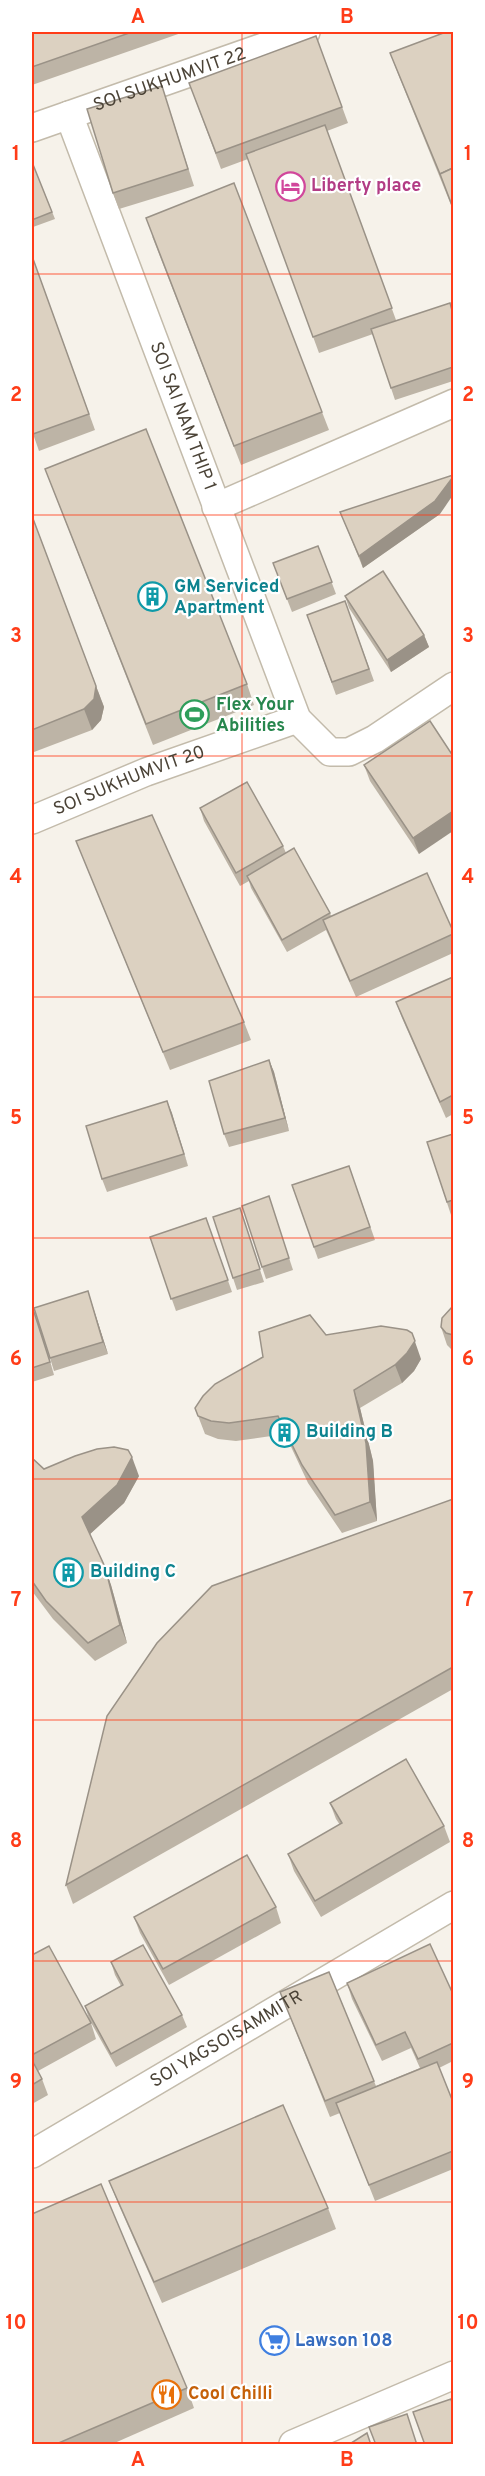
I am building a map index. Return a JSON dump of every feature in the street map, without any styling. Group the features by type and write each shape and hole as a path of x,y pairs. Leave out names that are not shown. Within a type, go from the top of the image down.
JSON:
{"street":[{"name":"SOI SUKHUMVIT 22","path":"32,128 265,38 306,32"},
{"name":"SOI SAI NAM THIP 1","path":"69,115 297,719"},
{"path":"216,507 453,403"},
{"path":"297,719 330,752 349,752 375,739 453,686"},
{"name":"SOI SUKHUMVIT 20","path":"32,820 146,772 297,719"},
{"name":"SOI YAGSOISAMMITR","path":"32,2154 453,1905"},
{"path":"293,2445 453,2375"}],"building":[{"path":"32,32 132,32 32,67"},
{"path":"446,32 453,32 453,168 440,174 390,53"},
{"path":"316,36 342,107 216,153 189,83"},
{"path":"162,86 188,169 113,193 87,109"},
{"path":"325,125 392,308 313,337 246,154"},
{"path":"32,162 52,212 32,220"},
{"path":"453,168 453,208 440,174"},
{"path":"234,183 322,412 234,446 146,218"},
{"path":"32,256 89,414 33,434 32,431"},
{"path":"450,303 453,314 453,367 391,388 371,329"},
{"name":"GM Serviced Apartment","path":"146,429 247,684 146,724 45,469"},
{"path":"453,475 435,501 359,556 340,512"},
{"path":"32,516 96,686 94,699 84,709 32,730"},
{"path":"318,546 332,582 287,599 273,563"},
{"path":"383,571 424,635 387,660 345,596"},
{"path":"345,601 369,669 332,682 307,615"},
{"path":"430,721 453,756 453,811 413,838 364,765"},
{"path":"247,782 283,846 236,873 200,808"},
{"path":"152,815 244,1022 163,1052 76,841"},
{"path":"294,848 330,913 282,940 247,876"},
{"path":"427,873 453,934 350,981 323,920"},
{"path":"453,977 453,1095 440,1102 396,1002"},
{"path":"269,1060 285,1118 224,1134 209,1081"},
{"path":"167,1101 184,1154 102,1179 86,1126"},
{"path":"453,1134 453,1200 447,1202 427,1142"},
{"path":"349,1166 370,1227 314,1247 292,1185"},
{"path":"269,1196 289,1258 262,1267 242,1206"},
{"path":"240,1208 260,1269 233,1278 213,1217"},
{"path":"206,1218 228,1280 171,1299 150,1237"},
{"path":"88,1291 103,1342 50,1358 34,1308"},
{"path":"453,1306 453,1335 446,1333 441,1327 442,1318"},
{"path":"34,1312 50,1362 32,1368 32,1313"},
{"name":"Building B","path":"310,1315 326,1335 381,1326 407,1330 412,1333 415,1341 395,1365 354,1390 366,1443 370,1502 335,1515 302,1465 278,1416 229,1423 211,1421 198,1416 195,1408 215,1384 263,1357 259,1332"},
{"name":"Building C","path":"114,1447 128,1450 132,1457 117,1485 82,1517 105,1567 120,1625 88,1643 46,1601 32,1581 32,1458 44,1469 97,1449"},
{"path":"453,1499 453,1667 66,1885 107,1716 157,1643 212,1586"},
{"path":"406,1759 444,1826 315,1901 288,1854 342,1823 330,1803"},
{"path":"247,1855 276,1907 163,1969 134,1917"},
{"path":"430,1944 453,1994 453,2043 418,2059 405,2032 376,2045 347,1983"},
{"path":"143,1945 182,2015 111,2054 85,2006 123,1985 111,1962"},
{"path":"49,1946 91,2023 32,2055 32,1955"},
{"path":"329,1972 374,2081 325,2101 280,1992"},
{"path":"32,2060 42,2079 32,2085"},
{"path":"437,2062 453,2102 453,2151 369,2185 336,2103"},
{"path":"283,2105 328,2208 154,2282 109,2181"},
{"path":"101,2184 187,2388 54,2445 32,2445 32,2214"},
{"path":"451,2399 453,2445 425,2445 413,2412"},
{"path":"407,2414 417,2445 376,2445 369,2427"},
{"path":"367,2433 371,2445 348,2445"}],"place":[{"name":"Liberty place","path":"290,186"},
{"name":"GM Serviced Apartment","path":"153,597"},
{"name":"Flex Your Abilities","path":"195,715"},
{"name":"Building B","path":"285,1432"},
{"name":"Building C","path":"69,1572"},
{"name":"Lawson 108","path":"274,2341"},
{"name":"Cool Chilli","path":"167,2394"}]}
